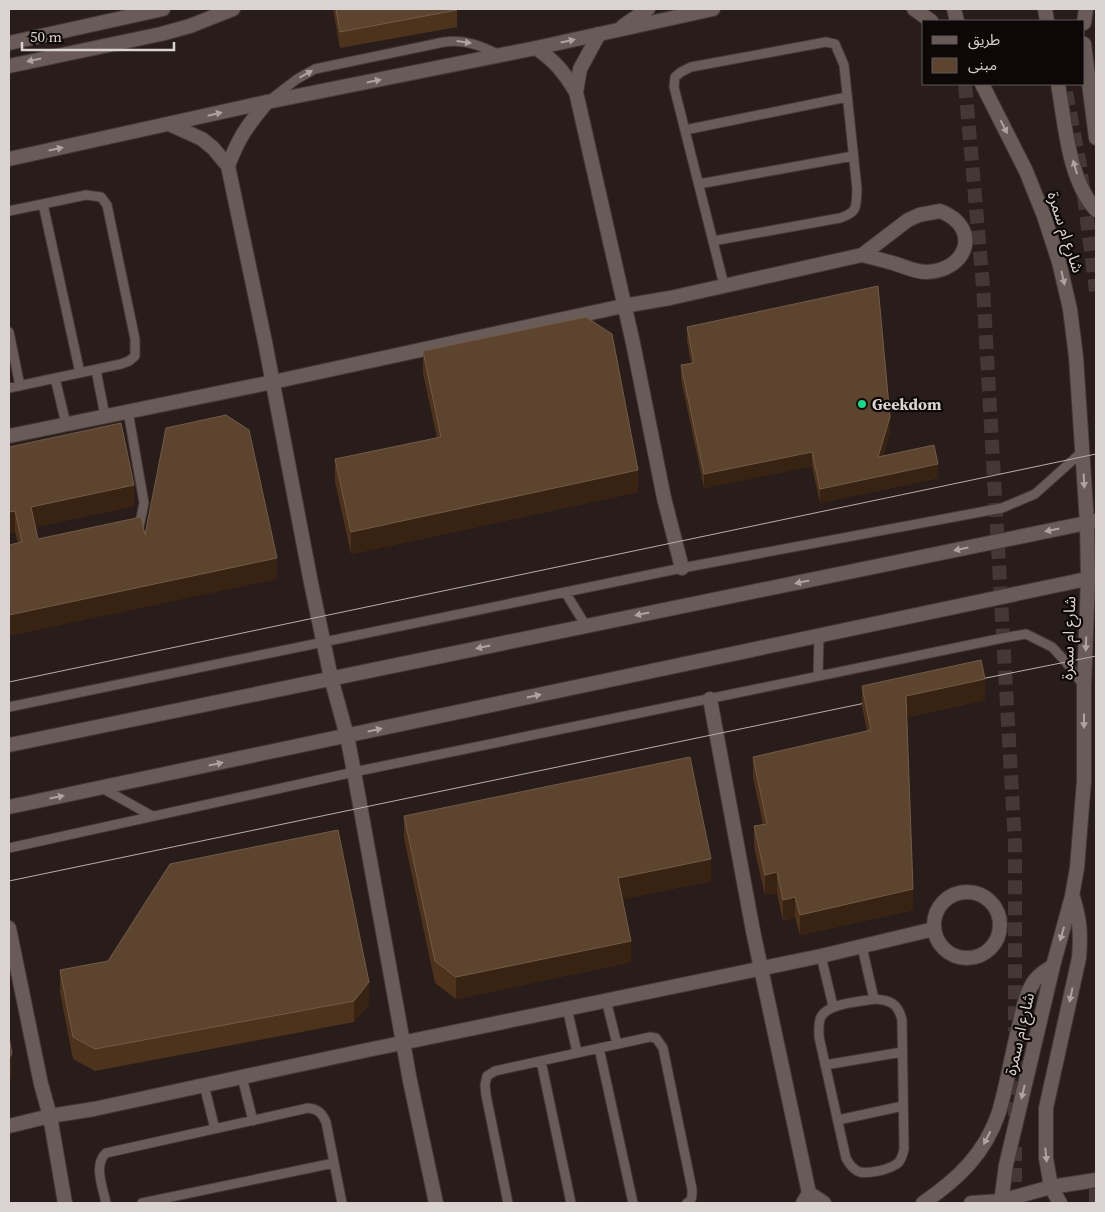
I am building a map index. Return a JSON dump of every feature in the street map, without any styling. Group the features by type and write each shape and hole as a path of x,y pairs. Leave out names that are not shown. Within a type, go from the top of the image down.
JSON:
{"street":[{"path":"9,43 145,11 163,9"},
{"path":"9,66 161,34 190,26 233,9"},
{"path":"616,30 648,9"},
{"path":"9,159 267,102 501,56 713,9"},
{"path":"914,9 930,20"},
{"path":"576,92 580,69 599,34"},
{"path":"536,48 564,71 576,92 633,344 664,498 682,568"},
{"path":"1085,52 1096,138"},
{"name":"شارع ام سمرة","path":"983,85 1026,171 1044,216 1059,262 1070,309 1091,522 1092,578 1084,686 1084,781 1077,868 1072,896 1053,966 1006,1165 1001,1202"},
{"path":"1058,85 1069,148 1078,179 1096,210"},
{"path":"228,166 239,139 267,102"},
{"path":"169,124 202,139 213,148 228,166 273,382 311,583 331,678 347,736 436,1203"},
{"path":"9,436 273,382 623,306 670,298 862,255 908,220 919,214 940,212 950,215 959,223 964,232 965,243 962,254 956,263 946,268 924,272 915,271 862,255"},
{"path":"9,745 1091,522"},
{"path":"9,807 1092,578"},
{"path":"710,699 806,1198 824,1203"},
{"path":"968,892 986,897 998,911 1000,920 1000,930 992,947 976,957 958,957 949,953 937,938 934,929 934,920 942,903 950,897 968,892"},
{"path":"1060,1203 1051,1187 1045,1147 1046,1108 1079,958 1080,920 1072,896"},
{"path":"9,928 41,1084 50,1116 66,1203"},
{"path":"9,1126 821,956 934,929"},
{"path":"922,1203 953,1182 970,1166 981,1149 998,1112 1026,997 1036,979 1053,966"},
{"path":"972,1203 1001,1202 1051,1187 1096,1180"}],"lane":[{"path":"9,34 31,38"},
{"path":"267,102 315,69 444,42 460,40 475,43 501,56"},
{"path":"713,241 840,218 851,214 856,206 857,190 844,65 835,44 826,42 691,67 675,77 674,87 724,285"},
{"path":"686,130 848,97"},
{"path":"699,184 853,156"},
{"path":"9,211 93,195 101,197 107,205 136,349 135,356 129,361 96,370 9,388"},
{"path":"43,204 80,373"},
{"path":"9,332 20,386"},
{"path":"96,370 105,416"},
{"path":"55,378 66,424"},
{"path":"128,412 144,502 139,529 130,530"},
{"path":"9,707 682,568 1002,508 1035,494 1083,451"},
{"path":"565,592 586,626"},
{"path":"9,848 354,772 1026,634 1052,647 1084,686"},
{"path":"818,676 819,636"},
{"path":"102,788 152,816"},
{"path":"862,947 874,999"},
{"path":"821,956 833,1006"},
{"path":"874,999 895,1004 900,1012 904,1149 902,1158 890,1168 870,1173 861,1173 850,1167 846,1158 819,1037 819,1024 822,1015 833,1006 874,999"},
{"path":"606,1000 617,1044"},
{"path":"567,1008 577,1052"},
{"path":"508,1203 485,1085 487,1076 495,1071 650,1037 656,1038 663,1048 692,1189 692,1196 687,1203"},
{"path":"599,1048 633,1203"},
{"path":"825,1065 902,1052"},
{"path":"541,1061 571,1203"},
{"path":"242,1077 253,1121"},
{"path":"204,1085 215,1129"},
{"path":"838,1120 903,1106"},
{"path":"106,1203 99,1166 101,1158 106,1153 308,1108 316,1109 322,1114 326,1122 342,1203"},
{"path":"142,1203 334,1163"}],"building":[{"path":"336,9 457,9 457,10 340,32"},
{"path":"878,286 890,417 878,457 934,445 938,464 820,489 812,452 704,474 681,365 694,363 687,327"},
{"path":"586,317 612,334 638,470 351,532 335,459 441,437 423,351"},
{"path":"226,415 249,430 277,558 9,615 9,545 22,542 15,511 9,512 9,447 121,423 134,485 31,507 38,539 141,517 145,535 166,428"},
{"path":"981,660 985,679 906,696 913,889 800,915 795,897 783,900 777,872 765,875 754,826 767,824 753,757 871,730 862,686"},
{"path":"690,757 711,859 618,878 631,941 456,977 435,961 404,816"},
{"path":"338,830 369,982 354,1001 95,1049 73,1037 60,970 108,961 170,864"},
{"path":"9,1037 12,1054 9,1058"}],"tunnel":[{"path":"965,85 983,286 1015,845 1015,1031"},
{"path":"1066,92 1080,165 1096,291"},
{"path":"1015,1058 1015,1116"},
{"path":"1015,1140 1015,1203"},
{"path":"1096,1188 1096,1203"}],"tram line":[{"path":"9,682 1096,454"},
{"path":"971,681 1096,656"},
{"path":"9,881 875,701"}],"place":[{"name":"Geekdom","path":"862,404"}]}
